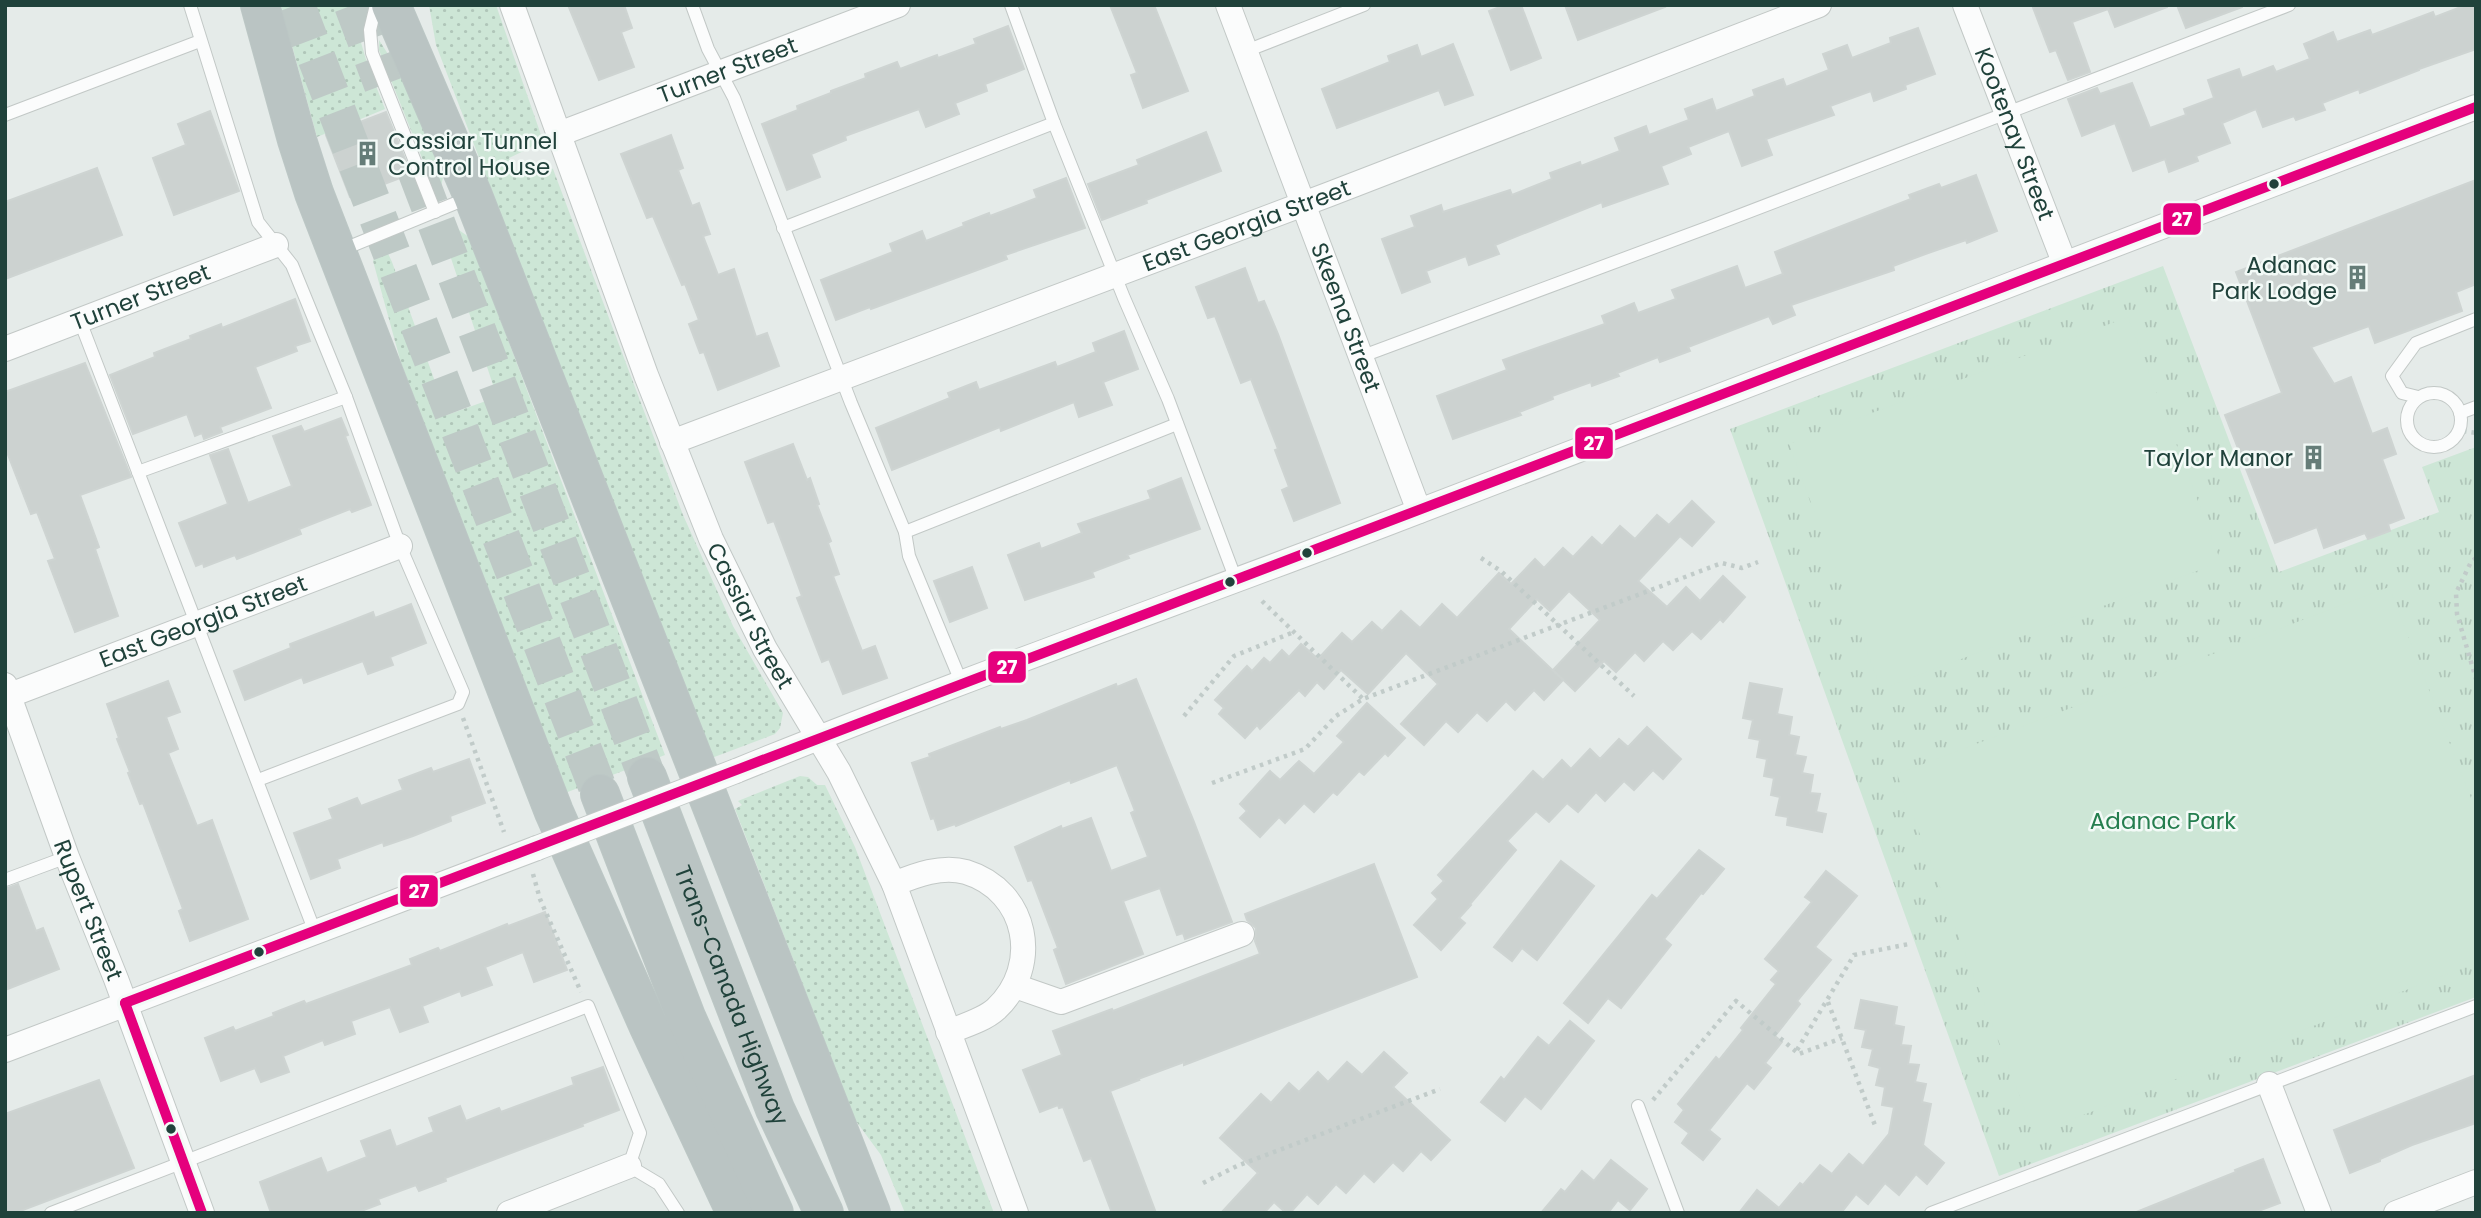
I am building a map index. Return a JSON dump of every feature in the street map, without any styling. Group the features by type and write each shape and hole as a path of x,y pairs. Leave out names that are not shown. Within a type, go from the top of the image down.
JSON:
{"highway":[{"path":"260,5 297,141 336,252 554,812 649,1027 736,1213"},
{"path":"391,5 473,196 872,1213"},
{"name":"Trans-Canada Highway","path":"647,777 775,1109 824,1213"},
{"name":"Trans-Canada Highway","path":"600,794 687,1017 774,1213"}],"street":[{"name":"Cassiar Street","path":"512,5 710,539 765,649 839,772 894,884 1016,1213"},
{"name":"Turner Street","path":"559,134 898,5"},
{"name":"Skeena Street","path":"1228,5 1419,511"},
{"name":"East Georgia Street","path":"672,442 1819,5"},
{"name":"Kootenay Street","path":"1965,5 2064,262"},
{"path":"5,1050 2476,107"},
{"name":"Turner Street","path":"5,349 276,245"},
{"name":"East Georgia Street","path":"7,693 196,625 400,546"},
{"name":"Rupert Street","path":"7,693 202,1213"},
{"path":"894,884 938,870 965,872 990,883 1009,902 1021,926 1024,957 1015,986 995,1010 948,1031"},
{"path":"1015,986 1061,1002 1242,934"},
{"path":"2269,1084 2319,1213"},
{"path":"509,1213 629,1166"},
{"path":"2396,1213 2476,1182"}],"lane":[{"path":"190,5 258,222 292,265 346,397 400,546 463,692 458,704 258,780"},
{"path":"376,5 370,30 372,52 435,212"},
{"path":"692,5 708,49 734,98 842,378 905,532 909,555 962,684"},
{"path":"1011,5 1054,122 1177,424 1236,580"},
{"path":"1246,51 1364,5"},
{"path":"1360,357 2289,5"},
{"path":"5,115 200,41"},
{"path":"783,228 1054,122"},
{"path":"336,252 473,196"},
{"path":"2418,397 2410,407 2407,419 2409,431 2416,441 2428,446 2440,446 2451,440 2459,430 2460,413 2454,402 2443,395 2430,393 2418,397 2402,393 2392,376 2416,342 2476,319"},
{"path":"80,321 315,932"},
{"path":"138,472 346,397"},
{"path":"2460,413 2476,407"},
{"path":"905,532 1177,424"},
{"path":"5,880 68,857"},
{"path":"51,1213 588,1006 640,1133 629,1166 659,1184 678,1213"},
{"path":"1931,1213 2476,1006"},
{"path":"1640,1110 1678,1213"}],"path":[{"path":"1481,558 1501,571 1634,696"},
{"path":"2476,558 2471,562 2456,593 2457,614 2476,679"},
{"path":"1212,783 1305,749 1335,716 1363,699 1722,563 1742,568 1758,562"},
{"path":"1262,601 1363,699"},
{"path":"1184,716 1234,656 1294,632"},
{"path":"458,704 504,832"},
{"path":"533,873 540,899 588,1006"},
{"path":"1797,1050 1854,955 1909,944"},
{"path":"1640,1110 1737,1000 1799,1054 1842,1038"},
{"path":"1827,1001 1876,1128"},
{"path":"1203,1183 1237,1166 1440,1089"}],"green space":[{"path":"281,5 350,5 367,63 385,109 317,137"},
{"path":"429,5 496,5 541,135 530,148 509,158 514,171 539,163 553,169 683,515 733,626 783,713 780,728 775,734 709,759 436,45"},
{"path":"379,40 400,73 444,172 441,187 430,177 424,163 379,50"},
{"path":"450,224 469,237 665,755 565,793 401,363 373,261 385,247 447,415 497,397 440,225"},
{"name":"Adanac Park","path":"2163,266 2279,572 2439,512 2422,467 2476,447 2476,997 1999,1176 1730,429"},
{"path":"2128,317 2221,562 1881,689 1789,444"},
{"path":"2389,587 2476,811 2476,963 2034,1134 1897,774"},
{"path":"800,776 808,777 817,785 825,785 855,847 994,1213 905,1213 881,1155 850,1113 844,1091 735,809 742,805 738,801"}],"building":[{"path":"568,5 624,5 632,28 621,32 634,67 599,80"},
{"path":"1110,5 1154,5 1188,91 1143,108 1131,75 1137,73"},
{"path":"1505,5 1521,5 1541,58 1511,70 1489,11"},
{"path":"1565,5 1664,5 1665,7 1578,40"},
{"path":"2032,5 2167,7 2115,27 2108,9 2072,22 2090,72 2068,80 2056,50 2050,52"},
{"path":"2177,5 2242,5 2242,7 2186,28"},
{"path":"2466,5 2476,5 2476,49 2360,93 2359,89 2322,103 2325,110 2296,120 2294,116 2263,127 2256,109 2222,123 2230,143 2196,156 2198,161 2169,172 2165,159 2133,171 2115,123 2082,136 2068,99 2097,88 2100,94 2132,83 2150,128 2186,115 2184,109 2214,98 2208,80 2239,69 2242,78 2273,66 2276,72 2310,59 2304,44 2333,32 2337,42 2370,30 2372,35 2433,12 2435,17"},
{"path":"1008,26 1024,69 985,84 987,91 955,103 959,114 926,127 919,109 845,136 846,140 811,154 820,177 787,190 762,124 798,110 797,106 866,78 865,74 897,62 900,69 937,55 938,58 976,44 974,39"},
{"path":"1918,28 1935,74 1905,85 1906,89 1874,101 1871,91 1830,106 1834,115 1766,139 1772,155 1742,166 1729,131 1688,147 1691,154 1661,166 1668,184 1603,207 1602,202 1495,245 1499,254 1469,265 1466,256 1426,271 1430,282 1402,293 1382,239 1415,227 1411,216 1441,205 1443,212 1510,190 1512,195 1552,179 1550,173 1580,162 1581,166 1620,151 1615,138 1646,126 1649,135 1689,120 1685,109 1712,99 1716,111 1755,96 1753,90 1783,79 1786,87 1829,70 1823,54 1847,45 1852,58 1891,43 1890,38"},
{"path":"1453,44 1473,95 1445,105 1439,90 1337,128 1322,89 1390,62 1388,56 1417,45 1421,57"},
{"path":"210,111 239,191 174,215 153,158 186,145 178,124"},
{"name":"Cassiar Tunnel Control House","path":"386,112 411,174 350,197 326,135"},
{"path":"1206,132 1221,171 1102,220 1088,184 1139,165 1137,160"},
{"path":"671,135 683,168 678,170 692,206 699,203 710,234 703,236 718,275 734,269 756,337 767,333 779,366 718,390 704,352 700,353 689,324 699,320 685,284 682,285 653,216 647,218 621,154"},
{"path":"97,168 122,235 5,279 5,202"},
{"path":"1976,175 1997,231 1967,243 1966,240 1931,252 1893,266 1894,270 1791,305 1795,315 1773,324 1769,316 1688,347 1690,351 1660,362 1658,357 1592,386 1591,382 1552,396 1553,399 1519,412 1521,415 1453,439 1437,396 1507,370 1503,360 1605,324 1602,316 1634,303 1638,313 1676,299 1672,290 1737,266 1745,288 1783,274 1775,252 1911,199 1909,195 1939,184 1941,188"},
{"path":"1066,178 1085,228 1005,255 1007,259 836,320 821,280 893,252 890,244 922,231 926,241 964,226 963,223 1037,198 1034,190"},
{"path":"2476,180 2476,284 2456,292 2462,311 2375,343 2369,326 2311,347 2334,384 2351,377 2372,434 2387,428 2396,454 2382,459 2404,518 2388,524 2390,531 2368,539 2365,533 2324,548 2317,527 2275,543 2225,415 2282,393 2236,272"},
{"path":"1245,268 1258,303 1264,301 1278,334 1340,503 1294,521 1282,490 1289,487 1275,450 1278,449 1251,379 1241,383 1215,316 1208,318 1196,287"},
{"path":"295,299 310,341 295,346 297,351 255,367 271,408 220,427 222,432 204,439 202,433 195,436 187,414 133,434 110,375 155,357 154,353 191,339 190,336 221,324 222,328"},
{"path":"1124,331 1138,369 1103,382 1112,405 1079,417 1074,402 1001,431 1000,427 892,470 876,428 950,398 948,393 976,382 979,390 1055,362 1057,367 1096,352 1093,343"},
{"path":"85,363 131,477 80,495 99,547 95,549 118,616 75,632 48,561 55,559 37,512 31,514 5,447 5,392"},
{"path":"341,418 371,505 352,512 350,509 299,529 301,534 237,559 235,555 204,567 203,563 196,566 179,523 228,504 210,455 228,449 248,503 292,486 273,436 301,426 304,432"},
{"path":"793,444 819,504 817,505 831,541 828,543 839,574 833,576 862,651 875,646 887,678 843,694 829,659 822,662 797,598 802,596 774,521 768,523 745,462"},
{"path":"1181,478 1200,529 1127,555 1129,558 1092,572 1094,577 1025,600 1008,555 1039,543 1041,549 1082,533 1078,524 1151,499 1148,491"},
{"path":"1692,501 1714,522 1692,546 1680,536 1638,581 1667,607 1686,587 1700,601 1723,576 1745,597 1723,622 1720,619 1701,639 1692,631 1673,650 1663,641 1644,661 1635,652 1616,672 1604,661 1575,691 1553,670 1600,620 1569,591 1550,611 1537,599 1509,629 1563,680 1544,700 1534,690 1515,710 1506,701 1487,721 1477,712 1458,732 1446,721 1424,745 1401,724 1438,684 1406,653 1368,694 1341,670 1324,689 1317,682 1305,696 1299,690 1260,729 1257,725 1245,738 1219,714 1224,708 1215,700 1247,666 1252,671 1264,658 1270,663 1282,650 1289,657 1301,644 1318,659 1342,633 1352,642 1372,622 1382,631 1401,611 1420,628 1442,604 1457,618 1499,573 1511,584 1535,559 1544,568 1563,548 1573,557 1592,537 1602,546 1620,526 1635,539 1657,515 1669,525"},
{"path":"972,567 987,608 950,622 934,581"},
{"path":"411,604 426,643 390,657 393,665 368,674 363,661 304,683 302,677 245,700 234,671 291,648 290,644 373,612 375,618"},
{"path":"1136,679 1232,922 1185,939 1183,933 1177,935 1160,888 1123,901 1143,954 1066,984 1054,950 1058,948 1032,880 1028,881 1015,847 1061,826 1062,829 1091,818 1111,871 1148,857 1131,813 1135,811 1117,765 1071,783 1070,780 956,826 955,824 938,830 934,818 931,819 912,763 1000,727 1001,729 1027,720 1116,684 1117,687"},
{"path":"168,681 180,712 166,717 178,749 168,753 197,826 212,820 248,919 190,941 179,911 183,909 143,803 140,804 128,773 130,772 107,704"},
{"path":"1750,683 1782,689 1777,714 1792,717 1789,735 1799,737 1795,755 1806,757 1802,773 1813,775 1810,793 1820,794 1816,812 1826,814 1822,832 1787,825 1788,817 1776,815 1780,797 1771,795 1774,778 1764,776 1767,759 1757,757 1760,740 1749,738 1753,720 1743,718"},
{"path":"1367,703 1405,738 1388,756 1385,753 1364,775 1359,771 1337,795 1333,792 1314,812 1304,803 1285,823 1279,817 1260,837 1240,818 1247,811 1240,804 1270,771 1280,780 1299,761 1314,774 1344,742 1337,736"},
{"path":"1647,727 1681,759 1663,779 1653,770 1634,790 1624,781 1605,801 1596,792 1578,812 1567,803 1549,822 1536,811 1507,841 1516,850 1459,918 1465,923 1441,950 1414,925 1438,899 1432,893 1444,881 1438,875 1533,771 1543,780 1562,760 1571,769 1590,749 1600,759 1619,739 1628,747"},
{"path":"469,759 485,803 450,816 451,821 413,836 384,846 383,842 337,859 340,868 311,879 294,833 333,819 329,809 357,798 361,806 403,790 399,780 431,768 433,772"},
{"path":"1699,850 1724,869 1664,939 1671,945 1621,1008 1608,998 1588,1023 1564,1003 1652,895 1657,899"},
{"path":"1561,861 1594,886 1537,960 1522,948 1512,961 1494,947"},
{"path":"1374,864 1417,977 1110,1091 1156,1213 1112,1213 1091,1158 1084,1161 1063,1107 1059,1108 1058,1105 1040,1112 1023,1070 1062,1055 1053,1031 1112,1009 1113,1011 1260,954 1255,941 1256,928 1247,920 1245,914"},
{"path":"1826,871 1857,896 1815,947 1831,960 1797,1001 1800,1004 1775,1036 1782,1042 1765,1063 1771,1068 1754,1089 1747,1083 1709,1130 1720,1139 1703,1160 1682,1143 1689,1133 1675,1122 1684,1110 1678,1104 1716,1057 1719,1060 1776,984 1771,980 1779,971 1765,959 1812,902 1805,897"},
{"path":"18,884 36,931 43,928 59,969 5,990 5,889"},
{"path":"545,912 567,970 534,982 523,952 485,967 492,985 462,996 460,991 422,1006 428,1022 400,1032 390,1007 351,1021 355,1034 325,1045 323,1040 283,1056 289,1072 261,1082 255,1068 221,1081 205,1038 233,1027 235,1031 304,1001 306,1004 412,965 410,959 438,948 440,951"},
{"path":"1861,1000 1897,1007 1894,1025 1904,1027 1901,1045 1911,1046 1908,1064 1919,1065 1915,1082 1926,1084 1922,1102 1931,1104 1923,1145 1944,1163 1927,1184 1916,1174 1899,1195 1885,1183 1868,1204 1856,1194 1841,1213 1739,1213 1757,1190 1779,1208 1820,1165 1832,1174 1849,1154 1863,1166 1889,1134 1894,1107 1882,1105 1885,1087 1876,1085 1880,1068 1869,1065 1873,1049 1862,1047 1866,1030 1855,1028"},
{"path":"1570,1021 1594,1041 1541,1109 1525,1096 1505,1121 1481,1102 1501,1077 1504,1080 1538,1037 1549,1046"},
{"path":"1384,1052 1407,1073 1393,1087 1450,1140 1431,1160 1421,1151 1403,1171 1393,1162 1374,1182 1364,1173 1346,1193 1336,1184 1318,1204 1307,1194 1290,1213 1286,1213 1274,1202 1264,1213 1221,1213 1258,1173 1220,1138 1261,1094 1271,1103 1289,1083 1299,1092 1318,1072 1328,1082 1347,1062 1362,1075"},
{"path":"603,1067 619,1110 582,1124 583,1126 445,1178 446,1181 419,1191 416,1185 378,1199 380,1204 356,1213 271,1213 260,1182 321,1158 327,1173 367,1157 361,1141 390,1130 396,1147 434,1132 429,1118 460,1106 466,1121 499,1108 501,1112 574,1085 572,1078"},
{"path":"2476,1075 2476,1123 2412,1145 2350,1173 2334,1130"},
{"path":"99,1080 134,1168 15,1213 5,1213 5,1114"},
{"path":"2263,1159 2280,1203 2253,1213 2134,1213 2236,1172 2235,1170"},
{"path":"1611,1160 1647,1189 1630,1210 1618,1200 1608,1213 1541,1213 1561,1189 1565,1192 1582,1171 1594,1181"}],"tunnel":[{"path":"296,5 600,794"},
{"path":"353,5 383,85"},
{"path":"416,170 647,777"}],"transit line":[{"name":"27","path":"125,1003 2476,107"},
{"name":"27","path":"125,1003 202,1213"}],"place":[{"name":"Cassiar Tunnel Control House","path":"368,154"},
{"name":"Adanac Park Lodge","path":"2357,278"},
{"name":"Taylor Manor","path":"2313,458"}]}
